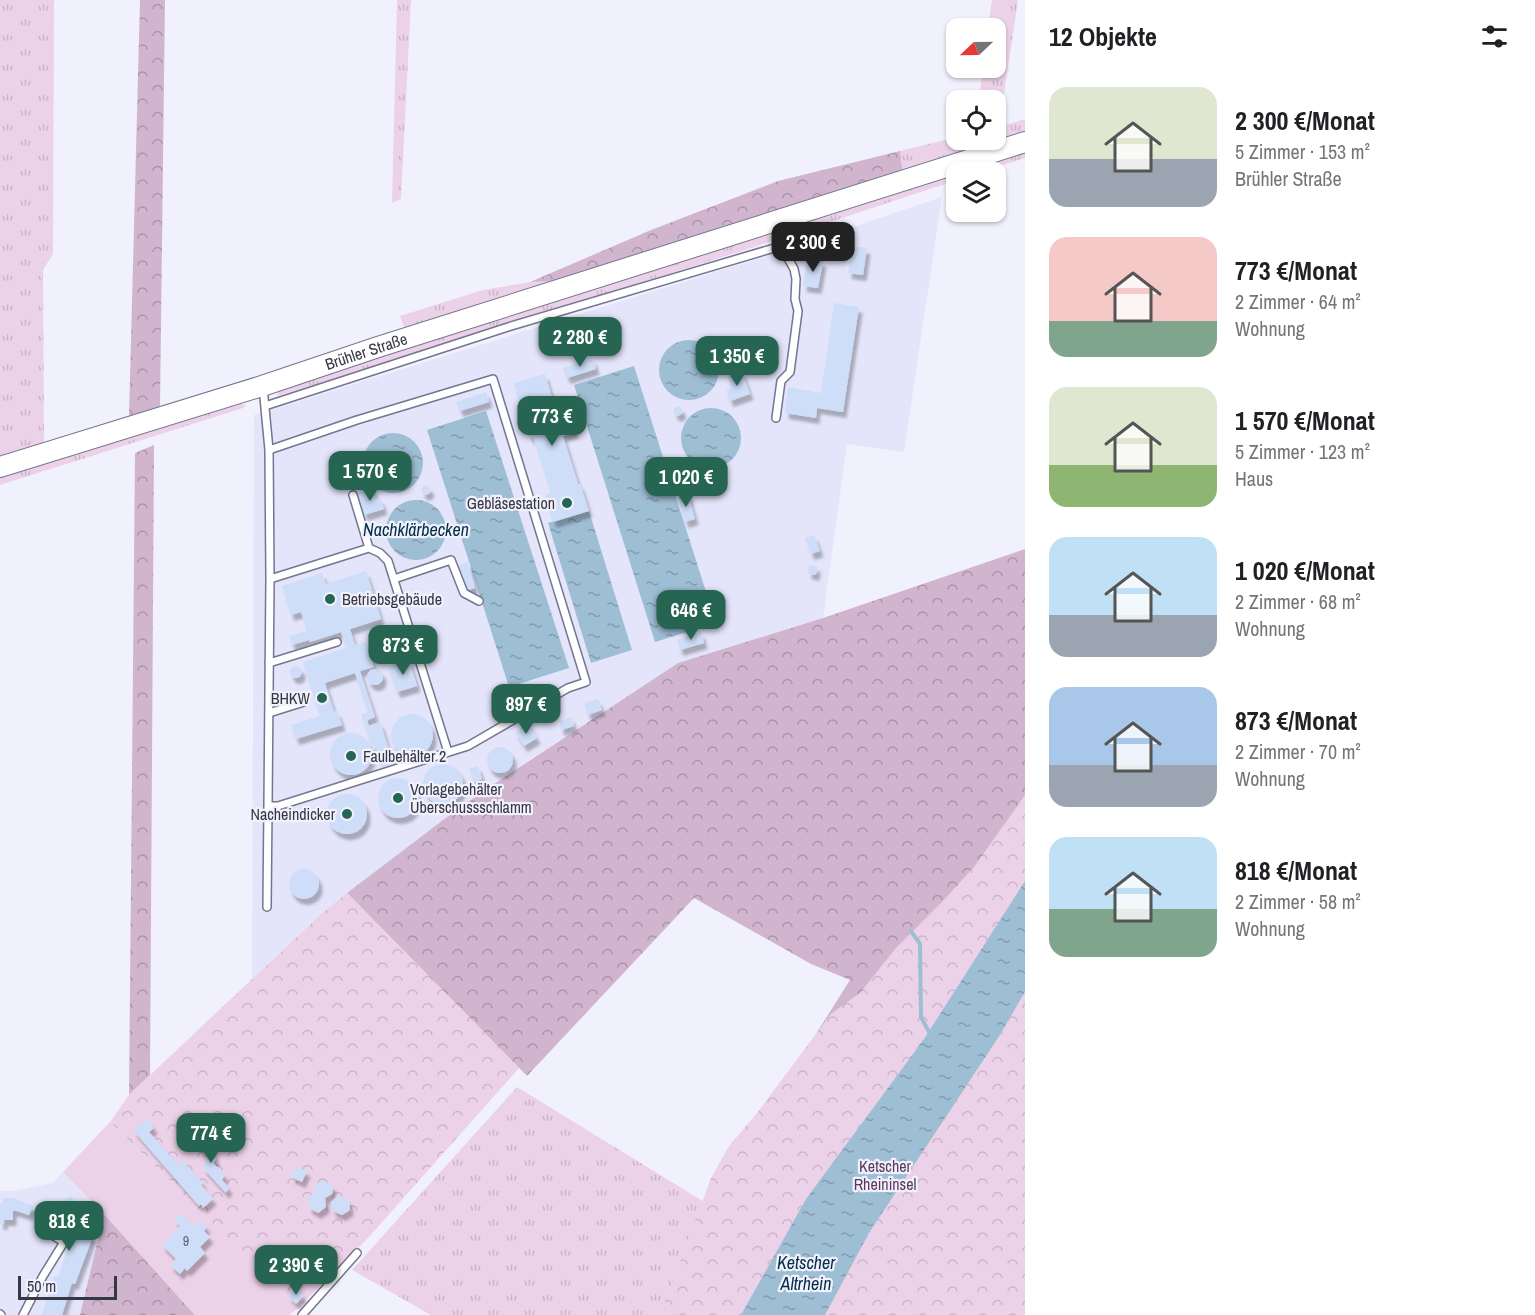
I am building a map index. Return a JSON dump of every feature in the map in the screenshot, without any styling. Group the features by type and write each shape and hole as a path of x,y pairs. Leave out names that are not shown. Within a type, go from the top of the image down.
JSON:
{"street":[{"name":"Brühler Straße","path":"0,467 262,386 378,347 1025,142"}],"lane":[{"path":"265,406 508,327 781,246 794,269 798,311 790,372 781,381 776,418"},
{"path":"268,806 278,806 468,746 568,688 586,682 493,379 357,420 269,450"},
{"path":"262,386 269,450 267,907"},
{"path":"353,495 369,548"},
{"path":"270,579 369,548 380,553 388,561 448,753"},
{"path":"394,579 451,560 464,593 479,601"},
{"path":"269,663 337,642"},
{"path":"269,713 304,702"},
{"path":"22,1315 64,1242 45,1231"},
{"path":"302,1315 357,1253"}],"shaded area":[{"path":"942,197 904,452 847,444 823,618 678,663 447,817 321,914 252,979 254,415 764,257"},
{"path":"63,1172 104,1214 80,1315 0,1315 0,1191 53,1183"}],"green space":[{"path":"0,0 54,0 53,254 43,270 44,443 0,456"},
{"path":"140,0 165,0 160,406 129,416"},
{"path":"397,0 411,0 401,199 392,203"},
{"path":"992,0 1018,0 1005,90 980,90 982,78 1006,78 1006,18 989,18"},
{"path":"1025,119 1025,135 1006,141 1006,125"},
{"path":"946,140 946,150 979,150 903,175 900,151"},
{"path":"1025,148 1025,158 1006,164 1006,162 981,162"},
{"path":"900,151 903,175 559,281 530,282 651,230 778,181"},
{"path":"946,173 946,184 739,252 277,396 285,386"},
{"path":"559,281 406,333 400,316 483,290 530,282"},
{"path":"234,403 246,405 243,408 0,485 0,474"},
{"path":"154,445 150,1075 129,1095 135,453"},
{"path":"1025,549 1025,881 792,1072 850,980 811,964 694,898 527,1076 347,893 488,788 678,663 823,618"},
{"name":"Ketscher Rheininsel","path":"1025,795 1025,1315 660,1315 711,1178 729,1146 757,1113 831,1014 861,992 895,949 974,867"},
{"path":"347,893 519,1068 368,1238 298,1308 110,1122 129,1095 321,914"},
{"path":"517,1087 714,1208 666,1315 431,1315 352,1270"},
{"path":"110,1122 298,1308 289,1315 195,1315 63,1172"},
{"path":"104,1214 195,1315 80,1315"}],"water":[{"path":"689,340 706,345 714,353 719,370 714,387 706,395 689,400 672,395 664,387 659,370 664,353 672,345"},
{"path":"634,366 716,623 655,642 574,385"},
{"path":"711,408 728,413 736,421 741,438 736,455 728,463 711,468 694,463 686,455 681,438 686,421 694,413"},
{"path":"486,411 569,668 509,687 427,430"},
{"name":"Nachklärbecken","path":"393,433 410,438 418,446 423,463 418,480 410,488 393,493 376,488 368,480 363,463 368,446 376,438"},
{"name":"Nachklärbecken","path":"416,500 433,505 441,513 446,530 441,547 433,555 416,560 399,555 391,547 386,530 391,513 399,505"},
{"path":"589,511 632,650 591,663 548,523"},
{"name":"Ketscher Altrhein","path":"1025,881 1025,992 998,1038 869,1233 825,1315 741,1315 806,1199 924,1039"}],"building":[{"path":"852,246 867,248 863,275 848,273"},
{"path":"807,259 823,261 818,288 803,286"},
{"path":"834,303 859,307 843,412 817,408 816,418 785,413 788,387 821,393"},
{"path":"593,359 596,369 567,378 563,368"},
{"path":"742,372 750,394 730,401 726,390 731,388 728,377"},
{"path":"545,374 559,420 570,416 575,432 563,436 589,511 553,522 545,495 551,493 533,437 530,438 514,383"},
{"path":"486,392 489,402 460,411 456,402"},
{"path":"678,406 683,411 678,416 673,411"},
{"path":"426,485 431,490 426,495 421,490"},
{"path":"372,488 376,499 380,498 384,509 364,515 357,493"},
{"path":"688,494 695,519 685,522 677,497"},
{"path":"814,535 820,551 811,554 805,538"},
{"path":"468,562 475,588 465,591 458,566"},
{"path":"809,565 817,566 816,575 808,573"},
{"path":"366,571 381,619 350,629 355,645 366,642 374,667 360,671 375,717 367,720 369,726 380,722 394,765 383,769 376,749 373,750 361,714 368,712 355,673 325,683 334,712 337,711 342,725 296,739 291,725 320,716 303,662 346,648 341,632 292,645 289,636 307,631 301,612 291,615 282,586 322,573 326,584"},
{"path":"701,632 704,643 680,650 677,640"},
{"path":"409,660 417,686 397,692 388,667"},
{"path":"296,666 302,672 296,678 290,672"},
{"path":"375,669 381,671 383,677 381,683 375,685 369,683 367,677 369,671"},
{"path":"598,699 602,710 588,715 584,703"},
{"path":"412,714 427,720 433,735 427,750 412,756 397,750 391,735 397,720"},
{"path":"571,717 574,726 561,730 559,721"},
{"path":"528,723 537,738 524,746 515,732"},
{"name":"Faulbehälter 2","path":"351,733 366,739 372,754 366,769 351,775 336,769 330,754 336,739"},
{"path":"500,747 509,751 513,760 509,769 500,773 491,769 487,760 491,751"},
{"path":"443,764 451,765 457,770 462,776 462,792 457,798 451,803 443,804 435,803 429,798 424,792 423,784 424,776 429,770 435,765"},
{"path":"478,766 482,779 474,782 469,769"},
{"name":"Vorlagebehälter Überschussschlamm","path":"398,778 406,779 412,784 417,790 417,806 412,812 406,817 398,818 390,817 384,812 379,806 378,798 379,790 384,784 390,779"},
{"name":"Nacheindicker","path":"347,794 355,795 361,800 366,806 366,822 361,828 355,833 347,834 339,833 333,828 328,822 327,814 328,806 333,800 339,795"},
{"path":"304,869 315,873 319,884 315,895 304,899 293,895 289,884 293,873"},
{"path":"148,1119 154,1128 149,1132 178,1165 183,1161 203,1183 201,1185 213,1199 203,1208 133,1130"},
{"path":"195,1134 212,1151 216,1159 213,1163 225,1175 222,1180 229,1188 226,1193 203,1168 207,1156 191,1138"},
{"path":"297,1166 307,1171 302,1182 291,1177"},
{"path":"323,1180 333,1186 332,1194 325,1198 326,1207 318,1213 309,1208 309,1196 316,1192 315,1185"},
{"path":"339,1195 349,1200 350,1210 342,1215 333,1211 331,1202"},
{"path":"70,1196 97,1223 87,1233 93,1236 75,1284 72,1283 62,1315 42,1315 54,1276 58,1277 72,1236 48,1213 59,1201 62,1204"},
{"path":"3,1198 13,1198 33,1206 29,1215 13,1211 13,1220 4,1220 4,1224 0,1224 0,1203 3,1203"},
{"path":"181,1213 194,1226 200,1220 207,1227 204,1231 210,1237 200,1247 205,1253 187,1271 185,1268 180,1274 170,1265 176,1259 162,1245 180,1226 174,1220"},
{"path":"296,1288 304,1296 296,1304 288,1296"}],"waterway":[{"path":"911,931 920,944 921,1017 929,1032"}],"place":[{"name":"Gebläsestation","path":"567,503"},
{"name":"Betriebsgebäude","path":"330,599"},
{"name":"BHKW","path":"322,698"},
{"name":"Faulbehälter 2","path":"351,756"},
{"name":"Vorlagebehälter Überschussschlamm","path":"398,798"},
{"name":"Nacheindicker","path":"347,814"}]}
